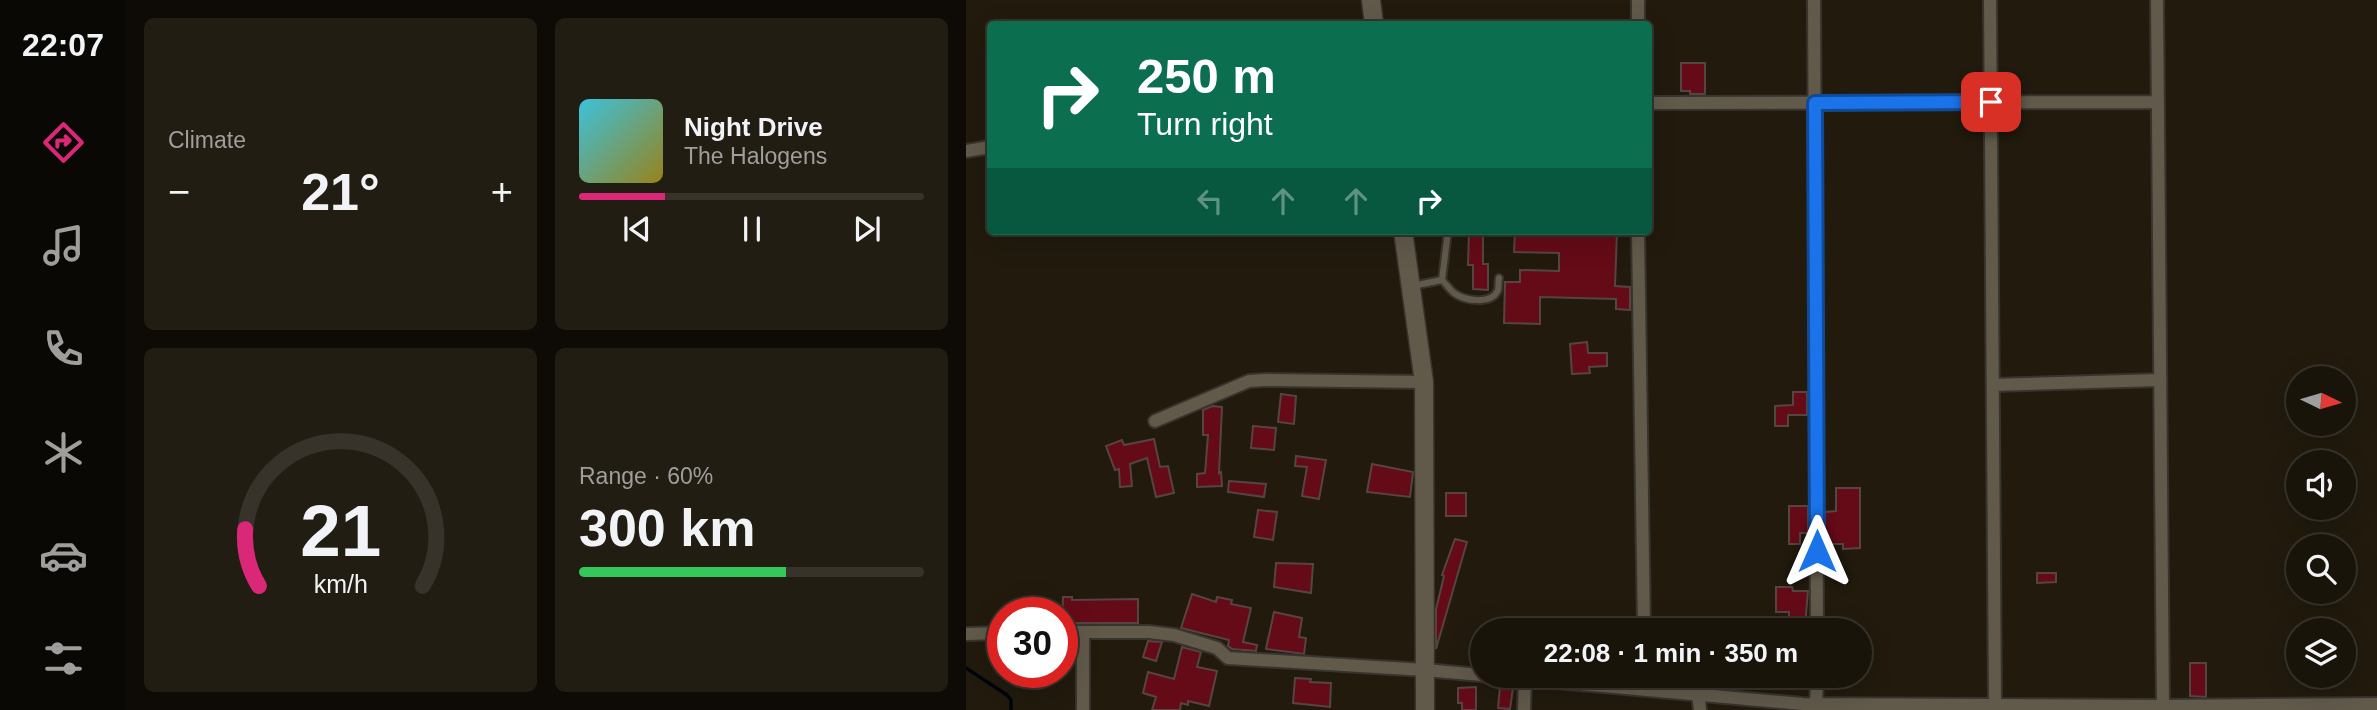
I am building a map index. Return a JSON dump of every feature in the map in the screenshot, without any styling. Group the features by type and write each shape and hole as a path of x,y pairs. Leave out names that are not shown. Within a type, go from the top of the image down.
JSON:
{"street":[{"path":"1371,0 1374,21"},
{"path":"1638,0 1638,21"},
{"path":"1814,0 1817,618"},
{"path":"1990,0 1995,705"},
{"path":"2157,0 2163,708"},
{"path":"1652,103 2158,102"},
{"path":"966,151 987,148"},
{"path":"1404,235 1424,382 1425,710"},
{"path":"1639,235 1644,618"},
{"path":"1993,385 2159,380"},
{"path":"1155,421 1249,381 1424,382"},
{"path":"1078,632 1149,632 1174,635 1217,648 1228,659 1470,674"},
{"path":"1083,632 1083,710"},
{"path":"966,634 987,633"},
{"path":"1524,710 1525,688"},
{"path":"1672,688 1698,694 1817,707 1995,705 2163,708 2377,704"},
{"path":"1817,688 1817,707"},
{"path":"1698,694 1700,710"}],"lane":[{"path":"1448,235 1442,280 1454,293 1466,298 1492,298 1497,291 1499,278"},
{"path":"1410,287 1442,280"}],"building":[{"path":"1681,63 1705,63 1705,94 1681,91"},
{"path":"1469,235 1483,235 1483,264 1488,264 1488,290 1473,289 1473,265 1468,265"},
{"path":"1515,235 1617,235 1615,286 1630,287 1630,310 1616,309 1616,299 1540,297 1540,324 1504,323 1505,282 1520,282 1520,270 1559,271 1559,253 1514,252"},
{"path":"1587,342 1588,353 1607,353 1607,366 1589,367 1590,373 1572,374 1570,344"},
{"path":"1793,392 1807,392 1807,415 1788,415 1788,426 1775,426 1775,406 1793,405"},
{"path":"1281,394 1296,396 1294,424 1278,422"},
{"path":"1212,406 1222,407 1219,473 1221,472 1222,486 1197,487 1197,474 1205,473 1208,435 1203,435 1203,410"},
{"path":"1253,426 1276,428 1274,450 1251,448"},
{"path":"1154,439 1160,467 1168,466 1174,493 1156,497 1147,458 1130,464 1132,486 1120,487 1119,469 1115,470 1106,446 1122,440 1124,445"},
{"path":"1296,456 1326,460 1319,499 1302,496 1307,467 1295,466"},
{"path":"1372,464 1413,472 1410,497 1367,492"},
{"path":"1229,481 1266,484 1264,497 1228,492"},
{"path":"1836,488 1860,488 1860,548 1843,549 1843,544 1825,544 1825,512 1836,511"},
{"path":"1446,493 1466,493 1466,516 1446,516"},
{"path":"1789,506 1808,506 1808,533 1800,533 1800,544 1789,544"},
{"path":"1258,510 1277,512 1273,540 1254,537"},
{"path":"1455,539 1467,542 1436,649 1436,609 1444,576 1442,575"},
{"path":"1276,563 1313,564 1311,593 1274,587"},
{"path":"2037,573 2056,573 2056,582 2037,583"},
{"path":"1776,587 1808,591 1806,618 1789,618 1789,612 1776,612"},
{"path":"1192,594 1216,602 1217,597 1232,600 1231,604 1251,608 1243,642 1257,645 1256,651 1232,649 1228,646 1229,640 1181,628"},
{"path":"1138,599 1138,623 1078,623 1078,600"},
{"path":"1274,612 1302,618 1299,637 1306,638 1304,654 1266,649"},
{"path":"1148,641 1162,642 1156,661 1143,657"},
{"path":"1182,647 1201,652 1197,667 1217,671 1209,706 1188,701 1188,705 1181,703 1180,710 1152,710 1156,697 1143,693 1148,672 1174,679"},
{"path":"2190,663 2206,663 2206,697 2190,696"},
{"path":"1295,678 1331,683 1330,707 1293,703"},
{"path":"1458,688 1476,688 1476,710 1462,710 1462,703 1458,703"},
{"path":"1500,688 1513,688 1510,709 1498,708"}],"waterway":[{"path":"966,668 1007,695 1011,700 1011,710"}],"route":[{"path":"1817,551 1815,103 1991,102"}]}
